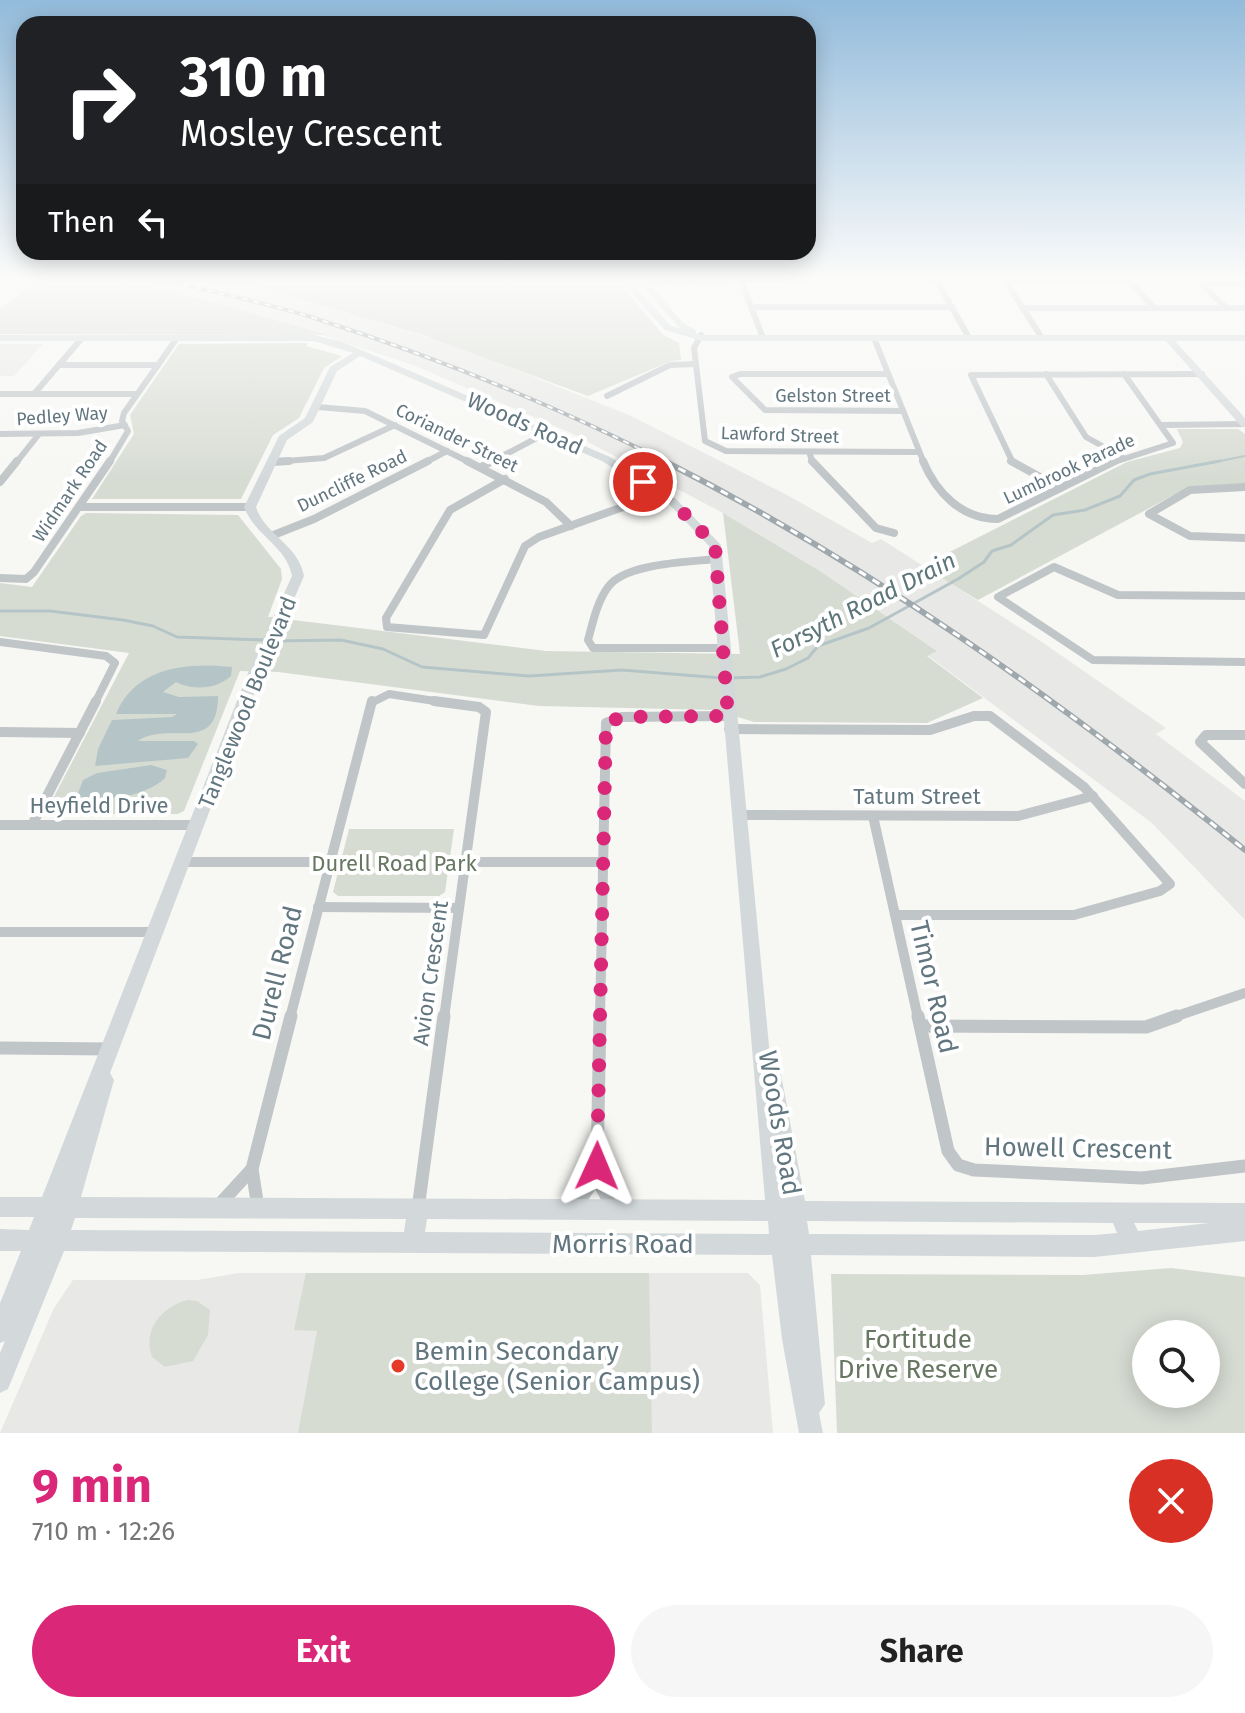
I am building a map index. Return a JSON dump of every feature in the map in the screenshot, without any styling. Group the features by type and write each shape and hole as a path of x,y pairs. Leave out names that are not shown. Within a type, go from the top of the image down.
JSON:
{"street":[{"path":"34,394 75,346"},
{"name":"Widmark Road","path":"0,578 26,579 127,435 122,417 171,346"},
{"name":"Woods Road","path":"340,346 606,459 662,493 715,545 756,1001 791,1245 793,1339 813,1433"},
{"name":"Lawford Street","path":"694,346 706,444 723,451 919,452"},
{"path":"877,346 919,452"},
{"path":"1178,346 1245,424"},
{"path":"79,507 250,507 285,435 309,420 318,407 333,369 360,352"},
{"path":"607,396 670,365 696,364"},
{"path":"59,365 158,365"},
{"name":"Gelston Street","path":"888,374 734,376 733,380 765,410 903,411"},
{"path":"1046,374 1086,437 1122,457"},
{"name":"Lumbrook Parade","path":"919,452 931,483 941,494 988,520 998,519 1122,457 1173,443 1124,374"},
{"path":"1060,488 1012,462 969,377 1202,374"},
{"path":"0,394 137,394"},
{"name":"Coriander Street","path":"318,407 356,408 395,425 546,502 571,526"},
{"path":"1162,425 1245,424"},
{"name":"Pedley Way","path":"0,434 78,433 125,425"},
{"path":"272,462 324,458 395,425"},
{"path":"481,467 548,432"},
{"path":"2,478 39,434"},
{"name":"Duncliffe Road","path":"271,536 314,519 447,451"},
{"path":"809,452 812,462 876,528 894,533"},
{"path":"505,479 450,510 386,618 387,627 484,635 525,546 662,493"},
{"path":"1245,487 1190,490 1149,514 1190,536 1245,538"},
{"name":"Tanglewood Boulevard","path":"46,1240 111,1049 298,569 252,515 250,507"},
{"path":"716,559 636,572 613,581 603,594 588,640 593,648 722,649"},
{"path":"1245,596 1118,595 1054,567 1017,584 998,597 1093,660 1245,662"},
{"path":"0,642 106,656 113,660 115,666 32,825"},
{"name":"Avion Crescent","path":"376,696 389,694 472,705 486,712 418,1209"},
{"name":"Durell Road","path":"258,1208 252,1169 370,705 376,696"},
{"path":"615,1211 602,1188 597,1166 606,723 622,717 930,730 949,726 973,713 990,716 1093,796 1163,872 1170,884 1160,891 1090,913 896,915"},
{"path":"0,732 80,733"},
{"path":"1245,735 1202,738 1205,750 1245,784"},
{"name":"Tatum Street","path":"738,815 1018,816 1093,796"},
{"name":"Timor Road","path":"873,816 948,1151 958,1165"},
{"name":"Heyfield Drive","path":"0,825 197,825"},
{"path":"183,862 330,862"},
{"path":"465,862 603,862"},
{"path":"318,907 459,908"},
{"path":"0,932 156,932"},
{"path":"921,1026 1146,1027 1245,993"},
{"path":"0,1048 111,1049"},
{"name":"Howell Crescent","path":"958,1165 974,1170 1142,1178 1245,1166"},
{"path":"571,1210 585,1193 597,1166"},
{"name":"Durell Road","path":"215,1207 229,1197 252,1169"},
{"name":"Morris Road","path":"0,1207 1245,1213"},
{"path":"413,1243 418,1209"},
{"path":"1119,1212 1132,1243"},
{"name":"Morris Road","path":"0,1240 1094,1246 1245,1230"},
{"path":"0,1332 46,1240"},
{"path":"0,1381 46,1240"}],"shaded area":[{"path":"0,346 41,346 14,376 0,376"},
{"path":"355,346 455,346 629,415 787,495 872,543 881,539 1039,640 1166,728 1156,734 1245,801 1245,920 1152,823 927,655 936,650 820,571 723,513 571,433 413,365"},
{"path":"181,667 232,667 231,676 219,684 198,687 176,682 163,692 179,697 218,696 216,714 210,725 201,731 150,735 138,741 194,741 198,744 188,758 95,766 98,749 112,720 172,717 177,714 116,714 136,686 149,677"},
{"path":"151,765 167,770 165,778 146,790 111,798 77,796 83,780 97,773"},
{"name":"Bemin Secondary College (Senior Campus)","path":"239,1273 748,1273 760,1285 773,1433 0,1433 54,1308 73,1280 197,1280"}],"green space":[{"path":"178,346 306,346 342,356 324,368 299,418 273,435 241,499 92,499 134,434 130,415"},
{"path":"452,346 679,346 681,360 671,361 588,396"},
{"path":"1177,429 1238,429 1245,434 1245,485 1204,485 1183,490 978,600 922,566 1127,462 1180,448 1183,442"},
{"path":"86,513 238,515 281,569 282,579 268,617 294,616 293,620 546,651 740,654 723,513 820,571 937,651 927,656 983,698 927,723 754,722 715,710 539,706 278,672 240,671 184,811 178,814 51,814 47,810 129,653 0,636 0,583 32,587"},
{"name":"Durell Road Park","path":"349,829 454,829 445,892 439,896 338,896 333,892"},
{"name":"Fortitude Drive Reserve","path":"1171,1268 1245,1277 1245,1433 837,1433 831,1274 1083,1275"},
{"path":"306,1273 649,1273 652,1433 298,1433 317,1331 294,1330"},
{"path":"188,1300 197,1301 210,1310 208,1335 193,1361 165,1367 152,1357 152,1329 170,1308"}],"waterway":[{"name":"Forsyth Road Drain","path":"1220,461 1245,456"},
{"name":"Forsyth Road Drain","path":"730,678 760,677 786,669 808,658 818,646 869,628 958,579 984,562 992,551 1011,545 1053,515 1085,510 1120,496 1134,480 1150,474 1220,461"},
{"name":"Forsyth Road Drain","path":"1210,463 1220,461"},
{"name":"Forsyth Road Drain","path":"0,611 50,611 123,620 153,626 177,637 265,640"},
{"name":"Forsyth Road Drain","path":"272,641 341,640 383,649 422,667 529,676 622,670 722,678"}],"railway":[{"path":"396,346 494,383 665,462"},
{"path":"665,462 818,546 965,640 1107,742 1245,850"}],"place":[{"name":"Bemin Secondary College (Senior Campus)","path":"398,1366"}],"route":[{"path":"597,1166 606,723 616,717 728,716 715,545 671,500 643,482"}]}
